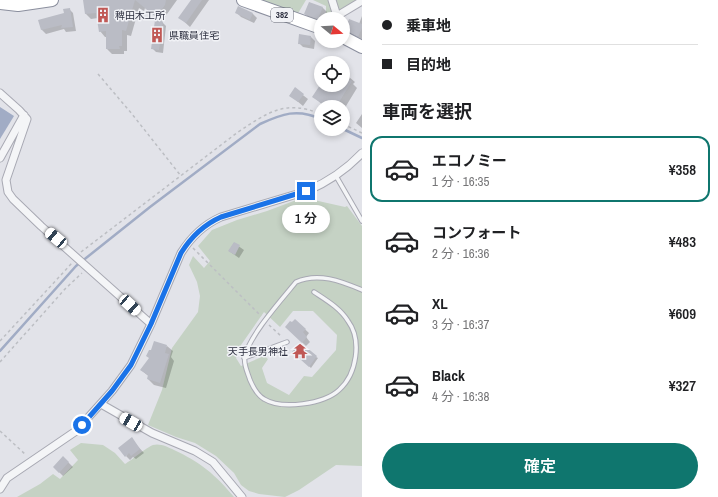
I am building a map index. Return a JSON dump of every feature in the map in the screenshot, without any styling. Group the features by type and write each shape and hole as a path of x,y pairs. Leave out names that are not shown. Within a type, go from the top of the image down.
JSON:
{"highway":[{"path":"0,3 22,4 52,0"},
{"name":"382","path":"243,0 314,25"},
{"path":"350,41 362,47"}],"street":[{"path":"332,0 334,12"},
{"path":"343,12 362,1"},
{"path":"0,94 27,119 6,180 6,186 13,199 151,324"},
{"path":"0,158 24,115"},
{"path":"0,489 7,478 76,431 112,391 131,365 151,324 181,253 199,231 213,221 320,186 347,168 362,153"},
{"path":"101,404 152,433 195,451 213,462 242,497"}],"lane":[{"path":"336,176 362,221"},
{"path":"314,292 335,307 349,321 355,332 357,352 353,368 344,384 338,391 323,399 298,404 284,405 271,403 263,398 254,388 246,369 244,358 249,344 296,282 302,279 331,279 362,290"},
{"path":"244,358 287,342"}],"path":[{"path":"98,74 132,114 181,177"},
{"path":"0,341 78,258 86,247 181,177 238,132 268,114 282,108 303,108 314,112"},
{"path":"350,127 362,133"},
{"path":"188,243 283,338"},
{"path":"0,362 86,266"},
{"path":"0,431 32,461"}],"green space":[{"path":"261,0 306,0 297,15"},
{"path":"313,0 358,0 338,12 326,12 326,6"},
{"path":"299,199 314,200 345,207 347,206 362,226 362,466 336,465 299,490 285,497 259,494 249,491 241,485 234,473 216,456 195,443 148,425 162,390 172,348 198,312 200,296 197,282 189,265 193,256 204,268 210,261 198,246 212,230 237,220","holes":["293,311 313,311 337,335 336,350 312,377 304,376 289,395 267,383 262,368 268,359 264,356 241,366 236,358 241,345 264,312 280,327"]},
{"path":"81,443 103,445 115,453 125,464 153,445 167,447 200,464 221,482 234,497 17,497 40,484 53,474 60,479 78,460 70,450"}],"water":[{"path":"0,107 14,116 0,139"}],"building":[{"path":"83,0 135,0 126,31 122,30 122,46 119,46 120,49 106,49 106,31 99,32 96,13 85,14"},
{"path":"135,0 166,0 165,5 156,17"},
{"name":"県職員住宅","path":"191,0 202,0 186,23 178,18"},
{"path":"309,2 323,7 321,12 314,12 314,18 304,14"},
{"path":"238,6 253,13 250,20 235,13"},
{"path":"70,8 73,27 61,28 62,25 41,30 38,20 64,13 63,9"},
{"path":"350,19 362,24 358,37 350,33"},
{"name":"県職員住宅","path":"155,20 163,21 159,50 151,49"},
{"path":"299,34 311,36 310,45 298,44"},
{"path":"295,87 304,94 298,102 289,96"},
{"path":"315,92 345,92 340,100 316,100 312,97"},
{"path":"234,242 240,245 235,255 228,251"},
{"path":"295,319 306,329 303,332 307,337 302,343 285,327 290,321 292,322"},
{"path":"154,341 167,345 165,353 169,354 160,383 147,379 148,375 140,370 149,358 146,356 149,350 151,350"},
{"path":"300,342 317,356 309,367 292,352"},
{"path":"132,437 140,449 131,456 129,453 125,457 118,448"},
{"path":"63,456 69,462 59,473 53,467"}],"waterway":[{"path":"0,351 76,266 150,207 260,124 275,117 297,113 314,117"},
{"path":"350,132 362,138"}],"place":[{"name":"稗田木工所","path":"103,15"},
{"name":"県職員住宅","path":"157,35"},
{"name":"天手長男神社","path":"300,351"}],"route":[{"path":"82,425 112,391 131,365 151,324 181,253 199,231 221,217 306,191"}]}
